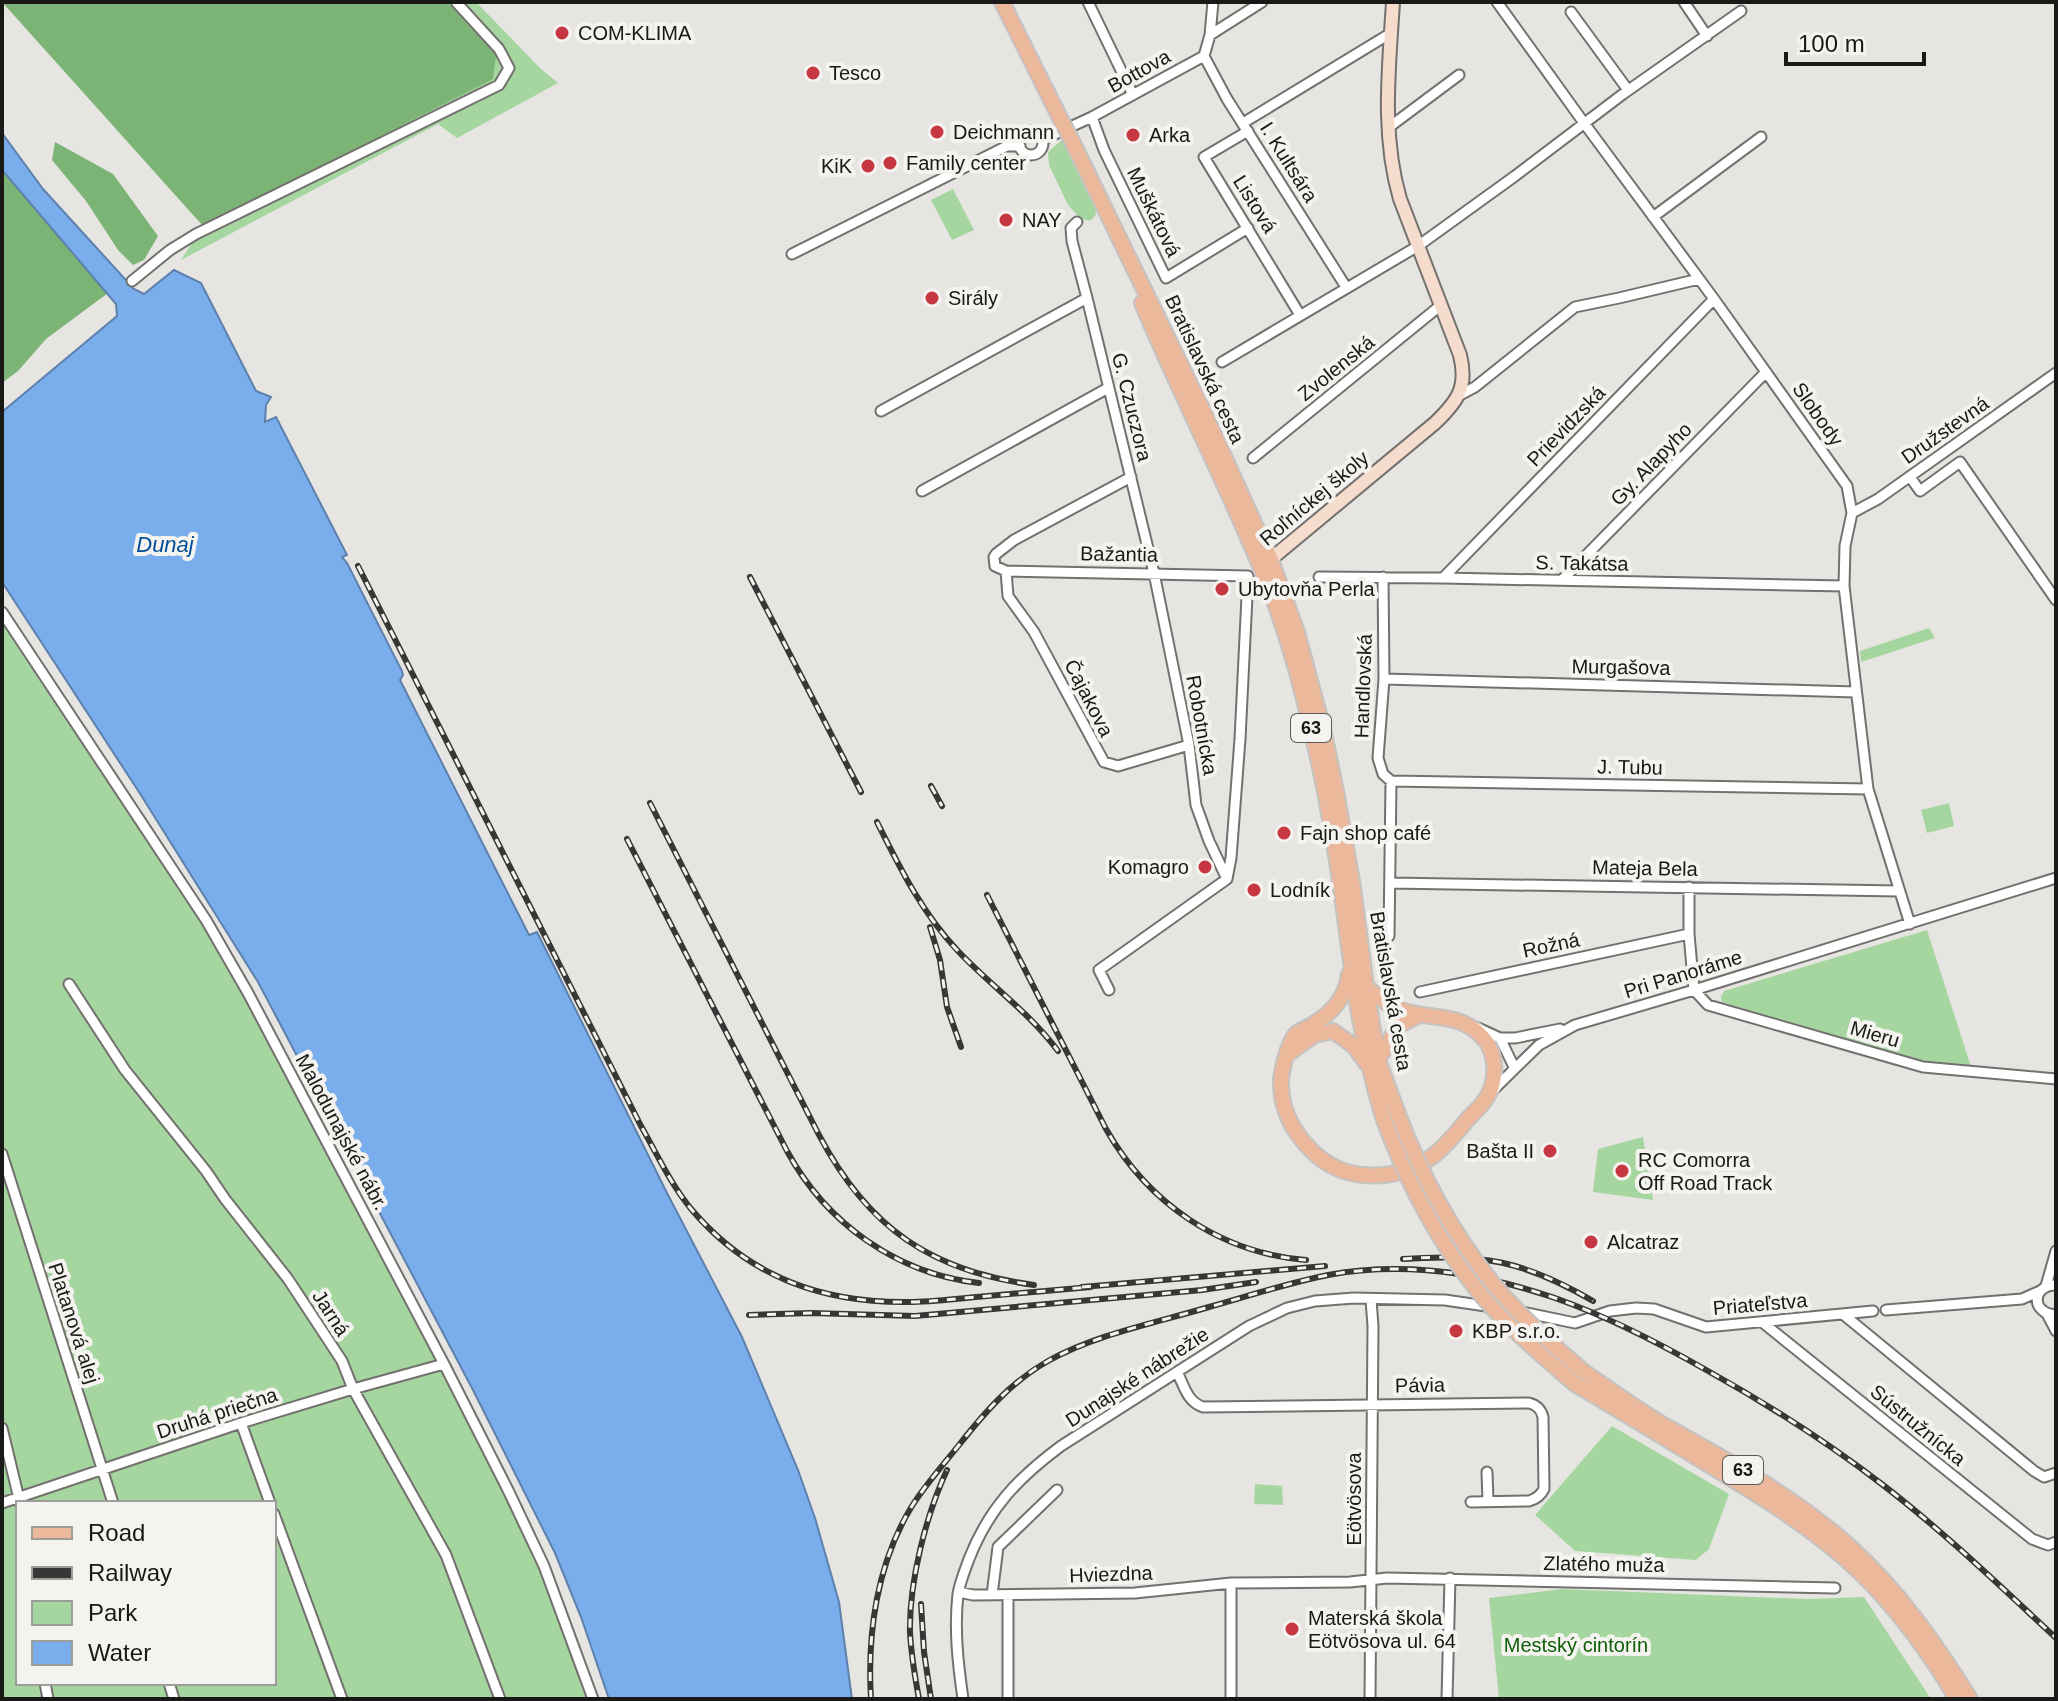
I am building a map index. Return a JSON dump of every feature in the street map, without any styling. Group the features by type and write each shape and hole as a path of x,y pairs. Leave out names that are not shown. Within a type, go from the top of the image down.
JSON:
{"main road":[{"name":"Bratislavská cesta","path":"1002,2 1072,141 1282,623 1311,728 1337,860 1351,962 1384,1120 1438,1231 1483,1297 1510,1325 1580,1378 1807,1527 1845,1559 1880,1593 1912,1631 1957,1699"},
{"path":"1393,2 1388,128 1393,176 1456,341 1463,366 1463,384 1458,396"},
{"name":"Roľníckej školy","path":"1260,567 1435,423 1458,396"},
{"name":"Bratislavská cesta","path":"1260,567 1297,632 1323,729 1349,864 1373,1064 1448,1218 1497,1287 1580,1378 1734,1464 1776,1491 1849,1546 1888,1585 1922,1627 1970,1699"},
{"path":"1351,962 1347,988 1338,1004 1326,1016 1295,1035 1283,1063 1280,1082 1291,1126 1323,1161 1358,1175 1387,1175 1426,1160 1456,1134 1488,1096 1494,1071 1493,1054 1481,1035 1463,1022 1396,1008 1366,987"},
{"path":"1287,1055 1314,1035 1333,1031 1373,1064 1398,1026 1419,1015"}],"street":[{"path":"132,281 170,250 196,234 499,85 509,68 504,58 456,2"},
{"path":"1088,2 1133,95"},
{"path":"1204,56 1210,35 1213,2"},
{"path":"1210,35 1262,2"},
{"name":"Slobody","path":"1497,2 1847,486 1852,513 1845,546 1844,586 1868,789 1910,924"},
{"path":"1684,2 1707,36"},
{"path":"1222,362 1418,246 1628,90 1741,11"},
{"path":"1571,12 1628,90"},
{"path":"1246,127 1391,33"},
{"name":"Bottova","path":"1042,140 1092,117 1204,56"},
{"name":"I. Kultsára","path":"1204,56 1227,99 1346,287"},
{"path":"1388,128 1459,75"},
{"name":"Muškátová","path":"1092,117 1104,150 1166,278 1248,228"},
{"name":"Listová","path":"1246,127 1204,157 1300,315"},
{"path":"1028,132 1037,133 1042,140 1042,148 1034,155 1024,152 1020,146 1020,139 1028,132"},
{"path":"1653,217 1761,137"},
{"path":"792,254 1007,146 1020,146"},
{"name":"G. Czuczora","path":"1077,222 1071,228 1074,250 1154,573"},
{"path":"1458,396 1475,387 1575,307 1699,279"},
{"path":"881,411 1087,298"},
{"name":"Prievidzská","path":"1443,578 1714,299"},
{"name":"Zvolenská","path":"1253,458 1441,305"},
{"name":"Gy. Alapyho","path":"1562,580 1766,372"},
{"name":"Družstevná","path":"1852,513 1866,508 2056,373"},
{"path":"922,491 1108,388"},
{"path":"1910,477 1920,491 1960,462 2056,600"},
{"path":"1006,571 998,569 993,562 996,554 1014,540 1131,477"},
{"path":"1109,990 1099,970 1227,879 1260,567"},
{"name":"Bažantia","path":"1006,571 1154,573 1260,567"},
{"name":"Čajakova","path":"1006,571 1008,596 1034,632 1104,762 1118,766 1189,745"},
{"name":"Robotnícka","path":"1154,573 1189,745 1196,805 1227,879"},
{"name":"S. Takátsa","path":"1319,577 1844,586"},
{"name":"Handlovská","path":"1383,577 1384,679 1378,758 1383,774 1391,781 1389,936"},
{"name":"Malodunajské nábr.","path":"2,612 227,954 444,1364 544,1566 593,1699"},
{"name":"Murgašova","path":"1384,679 1856,692"},
{"name":"J. Tubu","path":"1391,781 1868,789"},
{"name":"Pri Panoráme","path":"1488,1096 1539,1045 1575,1025 2056,878"},
{"name":"Mateja Bela","path":"1391,883 1899,891"},
{"path":"1689,887 1694,990"},
{"name":"Rožná","path":"1420,992 1689,934"},
{"name":"Jarná","path":"69,984 125,1070 288,1279 342,1361 353,1389 446,1555 500,1699"},
{"name":"Mieru","path":"1694,990 1708,1005 1923,1067 2056,1079"},
{"path":"1463,1022 1500,1038 1529,1037 1575,1025"},
{"path":"1500,1038 1514,1067"},
{"path":"1493,1054 1514,1067"},
{"name":"Platanová alej","path":"2,1154 112,1501"},
{"path":"2056,1253 2047,1287 2037,1298 2048,1312 2056,1331"},
{"path":"1886,1310 2022,1299 2047,1287"},
{"name":"Dunajské nábrežie","path":"963,1699 957,1641 959,1592 976,1540 1012,1487 1061,1446 1249,1326 1287,1308 1331,1299 1435,1299 1513,1310"},
{"path":"2022,1299 2048,1312"},
{"name":"Eötvösova","path":"1370,1699 1371,1300"},
{"name":"Priateľstva","path":"1513,1310 1575,1323 1610,1311 1654,1309 1706,1327 1873,1311"},
{"path":"1844,1315 2034,1471 2044,1477 2056,1473"},
{"name":"Sústružnícka","path":"1762,1322 2032,1539 2048,1545 2056,1542"},
{"name":"Druhá priečna","path":"2,1503 19,1500 241,1423 444,1364"},
{"name":"Pávia","path":"1177,1372 1187,1396 1203,1407 1529,1403 1537,1406 1543,1417 1542,1492 1529,1501 1471,1502"},
{"path":"241,1423 269,1501"},
{"path":"2,1428 19,1500"},
{"path":"1487,1472 1488,1501"},
{"path":"992,1595 998,1547 1057,1490"},
{"path":"276,1519 342,1699"},
{"path":"1447,1699 1450,1578"},
{"name":"Zlatého muža","path":"1371,1579 1450,1578 1835,1588"},
{"name":"Hviezdna","path":"959,1592 973,1595 1135,1593 1231,1583 1371,1579"},
{"path":"1231,1583 1231,1699"},
{"path":"1008,1595 1008,1699"}],"green space":[{"path":"2,2 447,2 496,55 493,79 203,226"},
{"path":"447,2 476,2 558,83 457,138 438,124 181,260 203,226 496,55"},
{"path":"1062,140 1095,208 1095,216 1089,221 1080,218 1068,205 1049,165 1048,152"},
{"path":"55,142 113,174 158,236 144,260 133,265 118,250 86,201 52,160"},
{"path":"2,170 108,293 46,339 18,371 2,383"},
{"path":"953,189 974,230 952,240 931,200"},
{"path":"2,622 211,936 283,1068 536,1554 589,1699 2,1699"},
{"path":"1929,628 1935,638 1861,662 1860,651"},
{"path":"1949,803 1954,826 1927,833 1921,810"},
{"path":"1927,930 1972,1070 1913,1060 1722,1002 1724,991"},
{"name":"RC Comorra Off Road Track","path":"1643,1137 1653,1200 1593,1192 1598,1149"},
{"path":"1612,1426 1729,1494 1709,1549 1696,1560 1575,1551 1535,1515"},
{"path":"1255,1484 1282,1486 1283,1505 1254,1504"},
{"name":"Mestský cintorín","path":"1562,1589 1807,1599 1864,1597 1931,1699 1499,1699 1489,1598"}],"water":[{"name":"Dunaj","path":"2,133 43,189 134,289 144,294 174,270 201,283 256,391 271,397 266,405 265,422 276,417 347,555 342,557 402,671 400,680 529,935 537,932 742,1337 815,1518 839,1602 852,1699 609,1699 555,1553 473,1390 258,982 2,582 2,412 117,316 116,304 2,170"}],"railway":[{"path":"358,566 641,1126 677,1190 714,1233 738,1253 789,1282 846,1297 917,1302 1091,1287"},
{"path":"750,577 861,792"},
{"path":"931,786 942,806"},
{"path":"650,803 819,1135 859,1196 881,1220 906,1240 934,1256 964,1269 1034,1285"},
{"path":"877,822 933,921 971,964 1035,1024 1058,1051"},
{"path":"627,839 787,1151 822,1201 867,1241 892,1256 920,1269 979,1283"},
{"path":"987,895 1106,1129 1143,1180 1190,1220 1216,1235 1244,1247 1306,1260"},
{"path":"930,927 940,960 947,1007 961,1047"},
{"path":"1403,1259 1457,1257 1502,1263 1545,1277 1593,1301"},
{"path":"1082,1287 1325,1266"},
{"path":"871,1699 871,1649 877,1599 890,1551 900,1528 935,1475 1010,1388 1048,1361 1106,1336 1313,1278 1385,1269 1443,1272 1527,1289 1595,1313 1690,1361 1797,1425 1883,1485 1950,1540 2056,1638"},
{"path":"749,1315 915,1316 1202,1290 1256,1282"},
{"path":"919,1699 911,1640 912,1592 926,1528 947,1470"},
{"path":"921,1604 931,1699"}],"place":[{"name":"COM-KLIMA","path":"562,33"},
{"name":"Tesco","path":"813,73"},
{"name":"Deichmann","path":"937,132"},
{"name":"Arka","path":"1133,135"},
{"name":"Family center","path":"890,163"},
{"name":"KiK","path":"868,166"},
{"name":"NAY","path":"1006,220"},
{"name":"Sirály","path":"932,298"},
{"name":"Ubytovňa Perla","path":"1222,589"},
{"name":"Fajn shop café","path":"1284,833"},
{"name":"Komagro","path":"1205,867"},
{"name":"Lodník","path":"1254,890"},
{"name":"Bašta II","path":"1550,1151"},
{"name":"RC Comorra Off Road Track","path":"1622,1171"},
{"name":"Alcatraz","path":"1591,1242"},
{"name":"KBP s.r.o.","path":"1456,1331"},
{"name":"Materská škola Eötvösova ul. 64","path":"1292,1629"}]}
